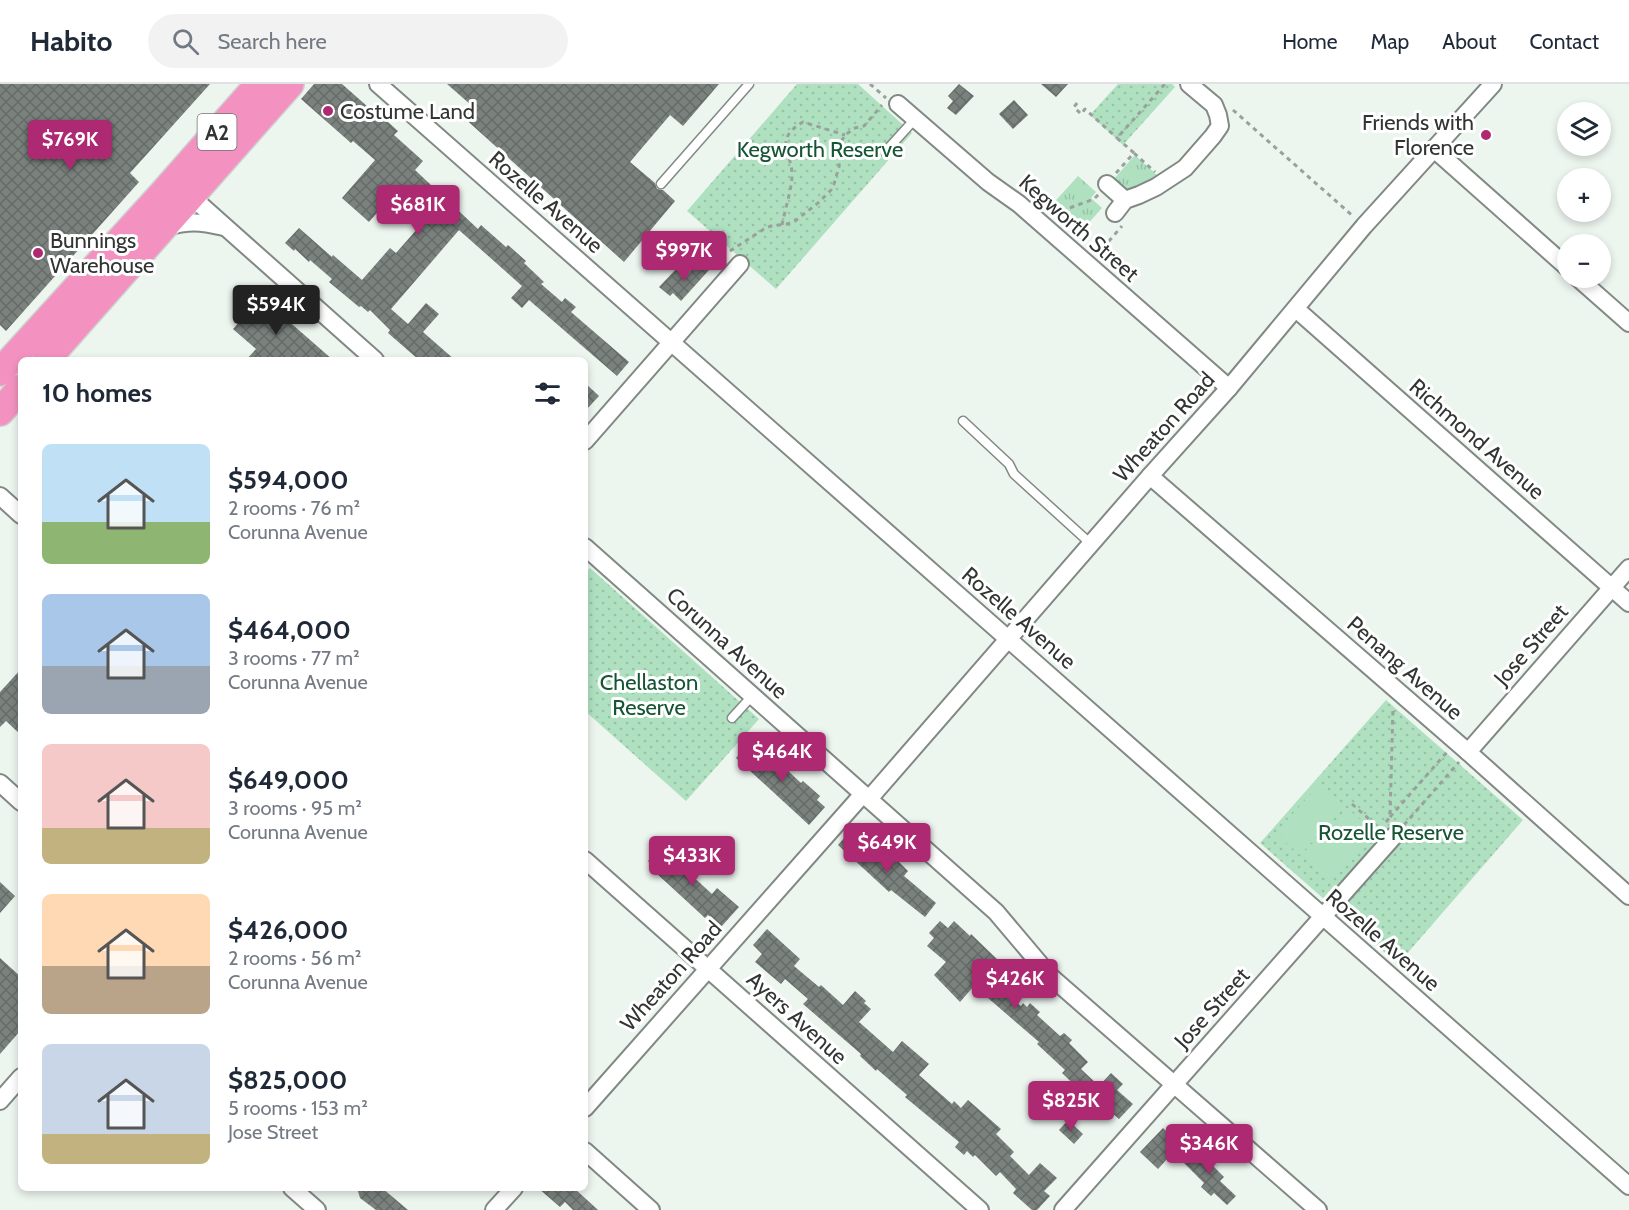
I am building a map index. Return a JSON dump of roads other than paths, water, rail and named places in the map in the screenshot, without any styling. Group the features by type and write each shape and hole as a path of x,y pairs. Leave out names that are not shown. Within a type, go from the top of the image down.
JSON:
{"highway":[{"name":"A2","path":"49,357 162,227 182,188 259,84"},
{"name":"A2","path":"0,372 182,188 290,84"},
{"path":"0,412 18,391"}],"street":[{"name":"Rozelle Avenue","path":"378,84 1629,1186"},
{"name":"Wheaton Road","path":"588,1105 708,969 1009,640 1229,388 1364,226 1493,84"},
{"path":"1107,184 1114,209 1185,168 1220,126 1214,105 1198,87"},
{"name":"Kegworth Street","path":"898,104 988,182 1038,220 1229,388"},
{"path":"1434,149 1557,258"},
{"path":"182,188 372,357"},
{"path":"162,227 190,221 225,227"},
{"path":"588,438 672,343 733,261"},
{"path":"1589,288 1629,323"},
{"name":"Richmond Avenue","path":"1296,309 1629,603"},
{"name":"Penang Avenue","path":"1150,476 1394,687 1629,896"},
{"path":"0,496 18,512"},
{"name":"Corunna Avenue","path":"588,550 996,912 1050,976 1317,1210"},
{"name":"Jose Street","path":"1462,747 1629,568"},
{"path":"0,783 18,798"},
{"name":"Jose Street","path":"1063,1210 1395,835"},
{"name":"Ayers Avenue","path":"588,863 980,1210"},
{"path":"0,1101 18,1080"},
{"path":"588,1154 651,1210"},
{"path":"295,1191 317,1210"},
{"path":"494,1210 511,1191"}],"lane":[{"path":"661,183 749,84"},
{"path":"885,152 915,119"},
{"path":"963,421 1009,464 1014,474 1091,544"},
{"path":"732,718 752,696"}],"place":[{"name":"Costume Land","path":"328,111"},
{"name":"Friends with Florence","path":"1486,135"},
{"name":"Bunnings Warehouse","path":"38,253"}],"park label":[{"name":"Kegworth Reserve","path":"820,149"},
{"name":"Chellaston Reserve","path":"649,694"},
{"name":"Rozelle Reserve","path":"1391,832"}]}
